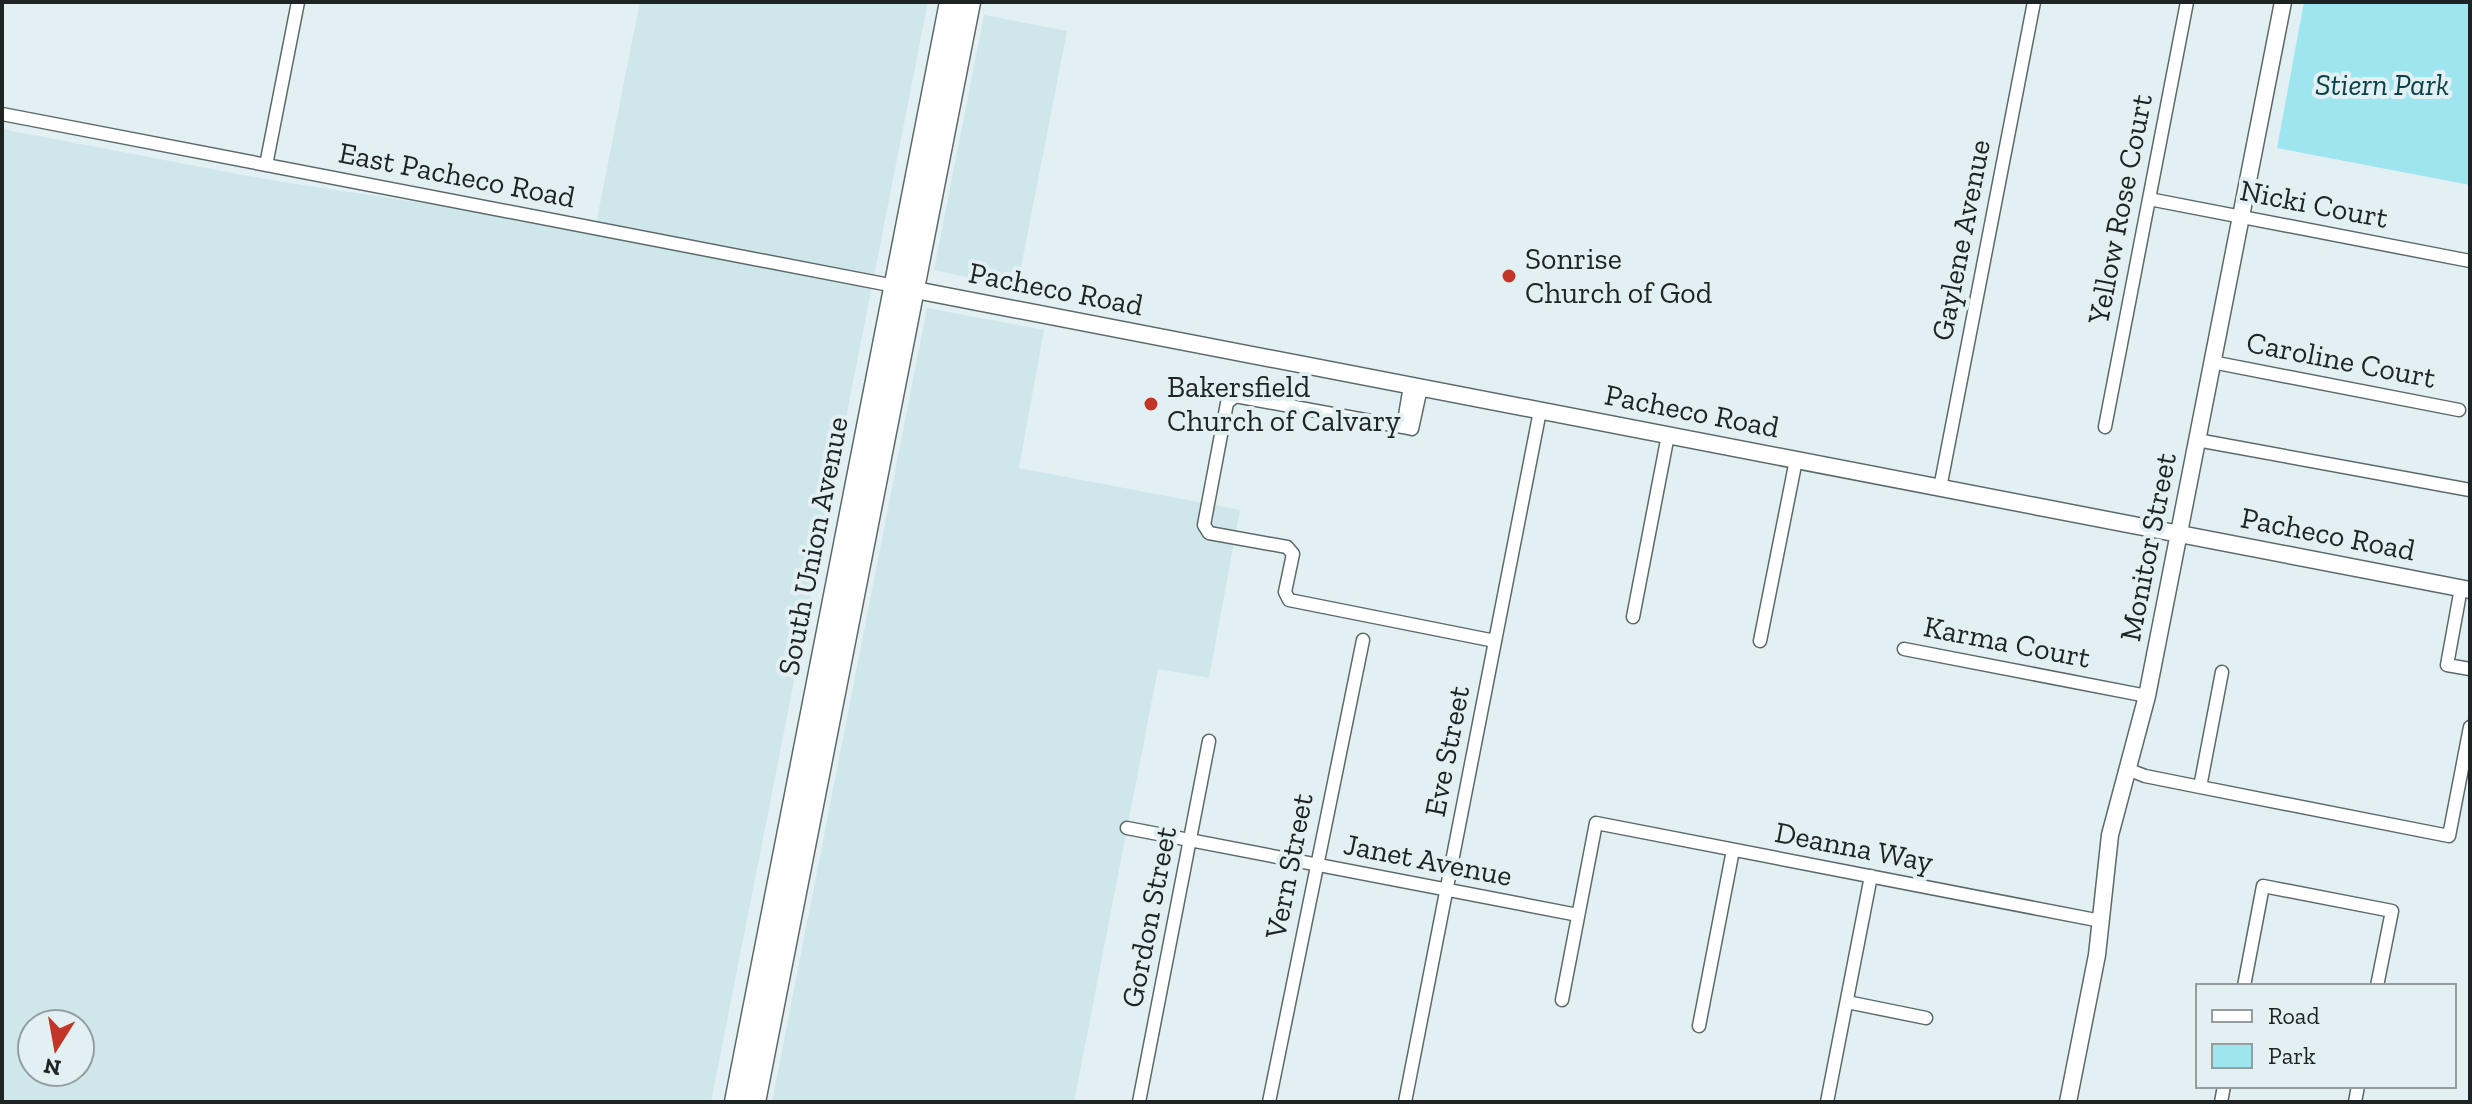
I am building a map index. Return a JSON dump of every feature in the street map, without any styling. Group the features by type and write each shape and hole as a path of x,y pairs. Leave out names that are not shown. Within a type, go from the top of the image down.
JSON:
{"main road":[{"name":"South Union Avenue","path":"755,1102 802,864 904,288 950,2"},
{"path":"950,104 947,73 960,2"},
{"name":"South Union Avenue","path":"735,1102 801,764 904,288 950,104 970,2"},
{"path":"801,764 808,781 793,858 802,864"},
{"path":"767,937 773,936 777,943 762,1015 767,1040"}],"street":[{"path":"266,165 298,2"},
{"name":"Gaylene Avenue","path":"1940,488 2034,2"},
{"name":"Yellow Rose Court","path":"2105,427 2187,2"},
{"name":"Monitor Street","path":"2068,1102 2101,921 2110,835 2147,696 2283,2"},
{"name":"East Pacheco Road","path":"2,114 904,288"},
{"name":"Nicki Court","path":"2149,199 2470,261"},
{"name":"Pacheco Road","path":"904,288 2468,589"},
{"name":"Caroline Court","path":"2212,362 2459,410"},
{"path":"1415,387 1403,427 1235,396 1227,403 1204,525 1209,533 1287,547 1293,554 1285,592 1289,600 1495,641"},
{"name":"Eve Street","path":"1405,1102 1540,411"},
{"path":"1633,617 1668,435"},
{"path":"2197,440 2470,490"},
{"path":"1760,641 1796,460"},
{"path":"2468,589 2447,665 2470,669"},
{"name":"Vern Street","path":"1269,1102 1363,640"},
{"name":"Karma Court","path":"1904,649 2147,696"},
{"path":"2200,787 2222,672"},
{"path":"2127,769 2145,776 2449,836 2470,727"},
{"name":"Gordon Street","path":"1139,1102 1209,741"},
{"name":"Deanna Way","path":"1578,915 1596,823 2101,921"},
{"name":"Janet Avenue","path":"1127,828 1578,915"},
{"path":"1699,1026 1733,850"},
{"path":"1827,1102 1871,876"},
{"path":"2244,984 2263,886 2392,911 2377,984"},
{"path":"1562,1000 1578,915"},
{"path":"1847,1002 1926,1018"}],"shaded area":[{"path":"640,2 928,2 711,1102 2,1102 2,129 264,179 595,229"},
{"path":"984,15 1067,31 1017,288 934,270"},
{"path":"927,308 1044,330 1019,468 1240,510 1209,678 1158,669 1074,1102 772,1102"}],"green space":[{"name":"Stiern Park","path":"2304,2 2470,2 2470,185 2277,148"}],"place":[{"name":"Sonrise Church of God","path":"1509,276"},
{"name":"Bakersfield Church of Calvary","path":"1151,404"}]}
